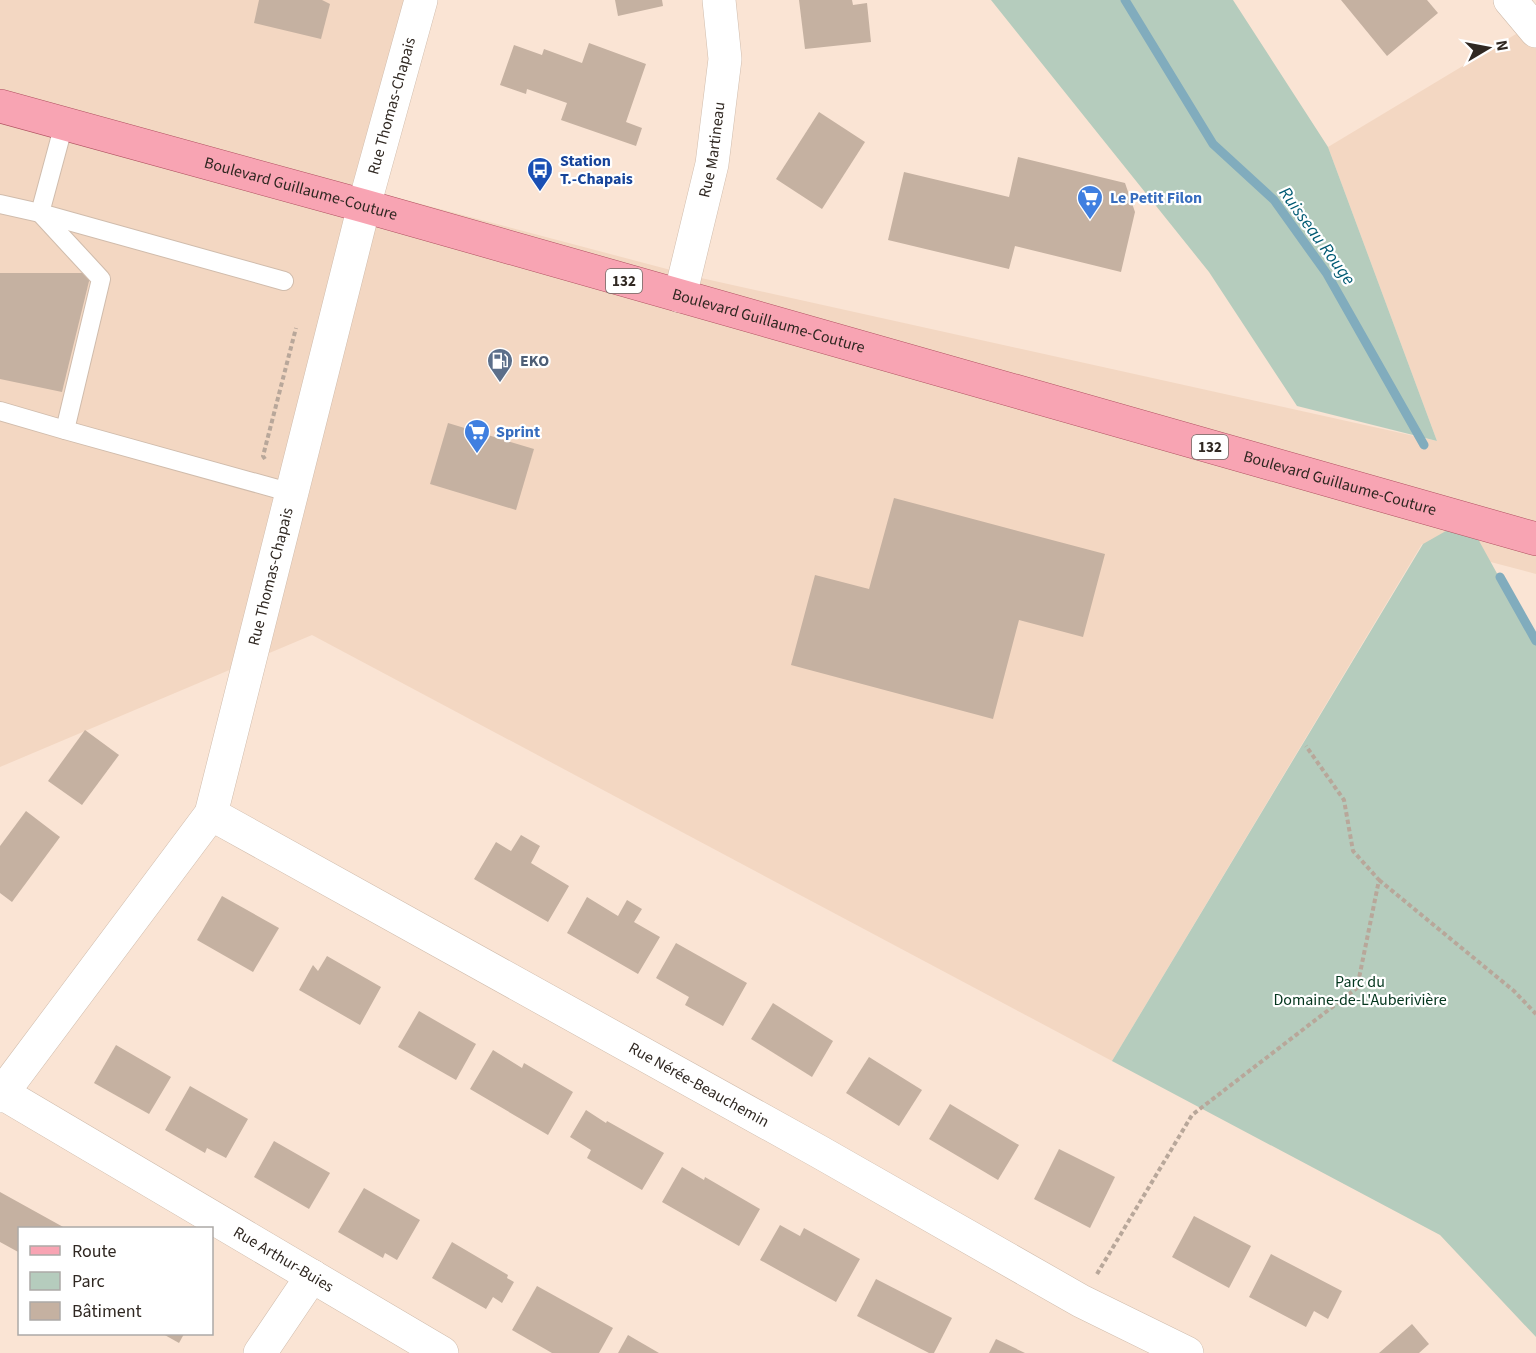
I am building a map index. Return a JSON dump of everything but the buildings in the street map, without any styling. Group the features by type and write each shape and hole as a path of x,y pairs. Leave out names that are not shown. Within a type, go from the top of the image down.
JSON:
{"main road":[{"name":"Boulevard Guillaume-Couture","path":"0,106 1536,539"}],"street":[{"name":"Rue Thomas-Chapais","path":"1,1094 212,814 364,207 421,0"},
{"name":"Rue Martineau","path":"680,296 712,164 725,59 719,0"},
{"path":"1510,0 1536,31"},
{"name":"Rue Nérée-Beauchemin","path":"212,814 1081,1300 1187,1353"},
{"name":"Rue Arthur-Buies","path":"1,1094 442,1353"},
{"path":"260,1353 312,1276"}],"lane":[{"path":"40,213 64,124"},
{"path":"0,204 284,281"},
{"path":"40,213 101,279 65,430"},
{"path":"0,411 292,493"}],"path":[{"path":"1306,746 1344,800 1353,851 1379,880 1514,991 1536,1014"},
{"path":"1081,1300 1192,1115 1357,988 1379,880"}],"shaded area":[{"path":"0,0 430,0 383,194 701,278 1437,441 1328,147 1536,22 1536,574 1422,544 1112,1061 312,635 0,767"}],"green space":[{"path":"991,0 1233,0 1328,147 1437,441 1297,406 1209,272"},
{"name":"Parc du Domaine-de-L'Auberivière","path":"1467,519 1536,644 1536,1337 1440,1235 1112,1061 1423,544"}],"waterway":[{"name":"Ruisseau Rouge","path":"1125,0 1213,144 1274,200 1327,274 1424,445"},
{"name":"Ruisseau Rouge","path":"1500,577 1536,641"}],"place":[{"name":"Station T.-Chapais","path":"540,193"},
{"name":"Le Petit Filon","path":"1090,221"},
{"name":"EKO","path":"500,384"},
{"name":"Sprint","path":"477,455"}]}
